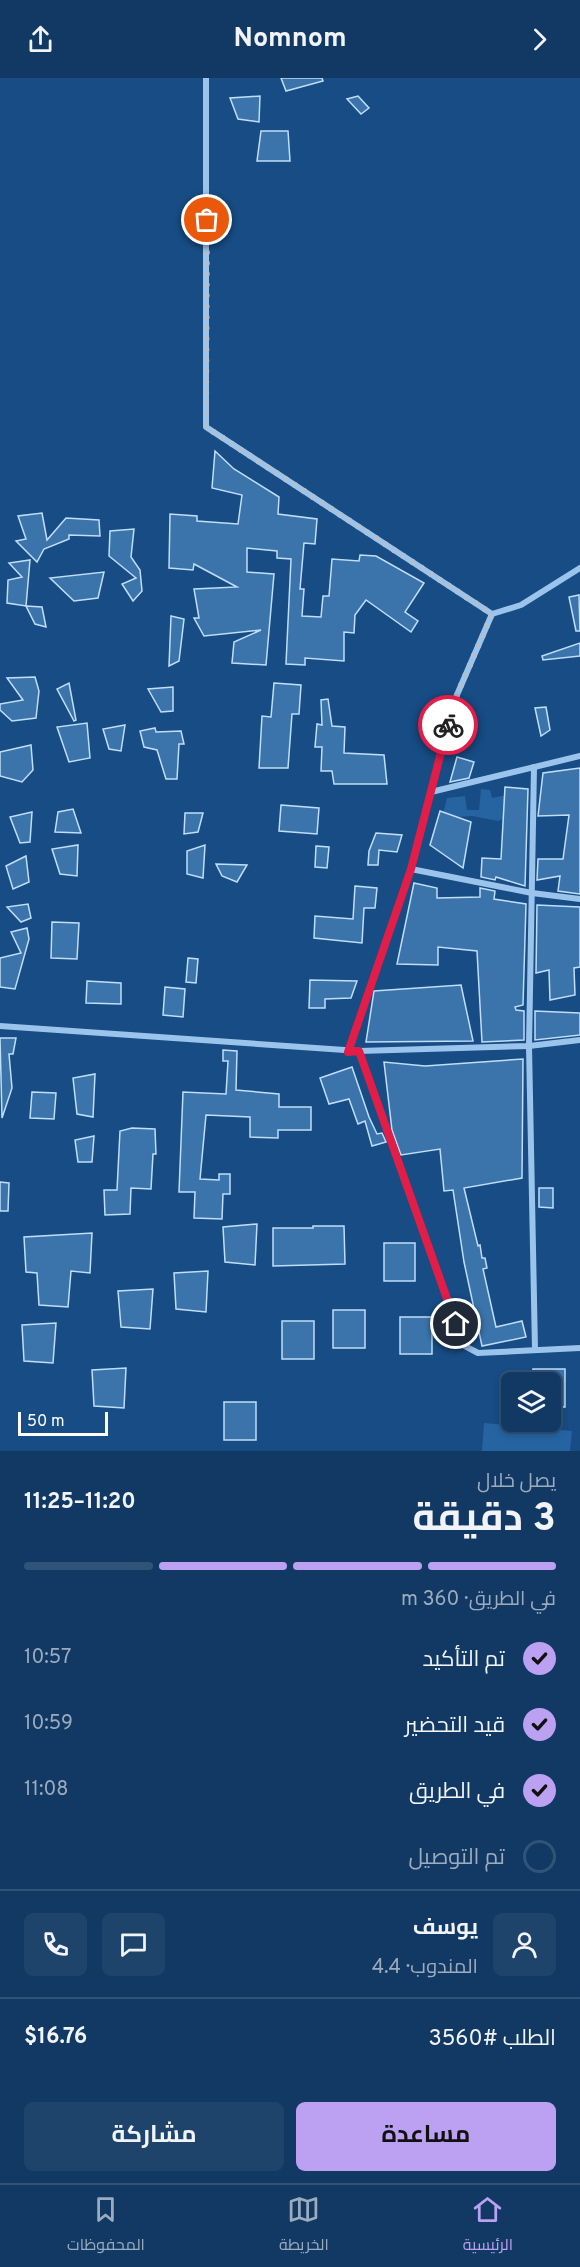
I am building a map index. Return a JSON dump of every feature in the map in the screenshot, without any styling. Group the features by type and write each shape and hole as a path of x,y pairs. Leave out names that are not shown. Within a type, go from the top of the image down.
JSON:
{"street":[{"path":"207,78 206,427 492,614"},
{"path":"348,1052 411,869 453,704 492,614 521,605 580,570"},
{"path":"431,792 580,756"},
{"path":"534,768 529,1046 534,1350"},
{"path":"411,869 532,893 580,899"},
{"path":"0,1026 348,1052 529,1046 580,1040"},
{"path":"359,1051 463,1345 478,1353 580,1348"}],"shaded area":[{"path":"481,789 490,790 492,798 508,795 512,814 498,821 472,816 442,818 447,798 465,796 467,810 479,810"},
{"path":"484,1423 501,1425 501,1432 572,1431 570,1451 482,1451"}],"building":[{"path":"281,78 322,78 323,81 286,91"},
{"path":"260,96 259,122 238,119 230,98"},
{"path":"358,96 369,108 361,114 347,99"},
{"path":"261,131 288,131 290,161 257,161"},
{"path":"215,451 234,469 279,497 278,514 317,519 315,544 304,543 300,589 304,589 302,616 321,617 323,596 329,596 332,559 359,561 360,555 376,556 424,583 405,612 418,621 411,632 366,600 355,615 354,633 344,632 344,661 305,658 305,665 286,664 291,559 277,558 277,551 247,548 247,572 274,574 266,665 232,663 234,642 261,630 204,636 194,618 199,618 194,589 237,587 194,564 193,570 169,568 170,514 197,516 197,521 238,524 242,495 212,488"},
{"path":"42,513 47,540 66,518 99,520 100,536 69,535 69,539 44,549 37,562 16,541 26,539 18,516"},
{"path":"134,529 131,557 140,570 142,591 133,601 122,584 136,578 109,556 110,531"},
{"path":"30,560 26,606 7,603 8,580 22,577 9,563"},
{"path":"104,572 98,598 74,601 50,578"},
{"path":"579,595 580,631 576,631 569,597"},
{"path":"26,606 42,607 46,627 35,624"},
{"path":"171,616 184,619 179,661 169,666"},
{"path":"580,643 580,656 543,660 542,656"},
{"path":"35,677 39,691 36,718 12,721 0,710 0,704 23,700 7,678"},
{"path":"69,683 76,720 74,721 57,689"},
{"path":"274,683 301,685 299,714 292,714 288,768 259,768 262,716 271,717"},
{"path":"173,687 173,711 161,712 148,689"},
{"path":"328,699 332,726 345,727 344,753 384,755 387,784 334,784 332,771 321,771 322,747 315,747 317,724 322,725 321,700"},
{"path":"546,707 550,730 541,736 535,708"},
{"path":"87,723 90,758 69,762 57,727"},
{"path":"125,725 121,751 109,749 103,729"},
{"path":"155,728 156,732 181,731 184,744 179,744 177,779 166,779 157,750 144,747 140,731"},
{"path":"31,745 33,770 22,782 0,776 0,752"},
{"path":"457,757 474,762 469,778 450,782"},
{"path":"580,768 580,894 558,891 560,876 537,880 538,859 563,859 569,815 538,816 543,773"},
{"path":"505,787 528,789 525,886 496,877 495,880 481,877 482,858 501,859"},
{"path":"281,805 319,808 317,834 279,831"},
{"path":"73,809 81,833 55,832 58,812"},
{"path":"440,811 471,822 463,868 430,845"},
{"path":"32,812 30,842 20,843 10,817"},
{"path":"185,813 203,813 198,832 184,834"},
{"path":"376,833 402,835 397,852 379,850 378,865 368,865 369,851"},
{"path":"78,845 77,876 60,874 52,849"},
{"path":"205,845 203,878 187,874 187,851"},
{"path":"316,846 329,847 327,868 315,867"},
{"path":"26,856 29,882 13,889 6,866"},
{"path":"216,864 247,865 237,882 222,876"},
{"path":"414,883 437,888 437,898 480,897 480,888 495,891 494,899 526,904 523,1005 515,1007 516,1010 524,1011 524,1040 482,1042 477,951 438,947 438,965 397,964"},
{"path":"355,886 377,888 375,908 364,908 362,943 314,938 315,916 353,919"},
{"path":"28,904 31,918 21,922 7,907"},
{"path":"537,905 580,907 580,967 574,968 575,995 550,1000 549,970 536,973"},
{"path":"52,922 79,923 77,959 51,958"},
{"path":"27,928 29,939 15,989 0,987 0,958 21,953 11,932"},
{"path":"188,958 198,959 196,983 186,982"},
{"path":"310,980 357,981 351,998 325,999 325,1008 309,1008"},
{"path":"87,981 121,983 121,1004 86,1003"},
{"path":"461,985 473,1041 366,1042 374,991"},
{"path":"165,987 185,989 183,1017 163,1015"},
{"path":"535,1011 580,1013 580,1035 535,1040"},
{"path":"0,1038 16,1038 13,1054 9,1054 12,1088 2,1118"},
{"path":"223,1050 237,1051 236,1090 279,1094 279,1107 311,1107 311,1130 278,1130 278,1138 250,1137 250,1117 206,1115 200,1179 219,1180 219,1174 230,1174 230,1194 223,1194 222,1219 194,1218 195,1192 179,1192 183,1092 226,1094 228,1061 223,1061"},
{"path":"523,1059 522,1178 464,1188 478,1246 480,1245 482,1258 485,1258 487,1268 483,1269 496,1327 522,1321 526,1337 482,1346 464,1262 453,1190 444,1191 440,1149 401,1155 392,1130 384,1062 425,1066"},
{"path":"352,1067 369,1117 377,1134 382,1133 386,1142 372,1146 365,1121 358,1124 349,1099 329,1104 320,1078"},
{"path":"95,1074 93,1117 77,1114 73,1078"},
{"path":"32,1092 56,1093 54,1119 30,1118"},
{"path":"132,1128 155,1129 156,1154 153,1154 151,1189 131,1188 130,1214 105,1215 104,1190 117,1190 120,1131"},
{"path":"94,1136 92,1162 78,1162 75,1140"},
{"path":"0,1182 9,1183 8,1211 0,1211"},
{"path":"539,1188 553,1188 553,1208 539,1207"},
{"path":"257,1224 255,1265 225,1262 223,1227"},
{"path":"313,1226 344,1226 345,1264 273,1266 273,1228 313,1228"},
{"path":"92,1233 90,1273 71,1271 68,1307 39,1305 37,1273 26,1272 24,1237"},
{"path":"384,1243 415,1243 415,1281 384,1281"},
{"path":"208,1271 206,1312 176,1309 174,1273"},
{"path":"153,1289 150,1329 121,1327 118,1291"},
{"path":"333,1310 365,1310 365,1348 333,1348"},
{"path":"400,1317 432,1317 432,1354 400,1354"},
{"path":"282,1321 314,1321 314,1359 282,1359"},
{"path":"56,1323 53,1363 24,1361 22,1325"},
{"path":"126,1368 124,1408 94,1406 92,1370"},
{"path":"533,1369 565,1369 565,1407 561,1407 561,1372 533,1372"},
{"path":"224,1402 256,1402 256,1440 224,1440"}],"way so far":[{"path":"207,220 206,427 492,614 453,704 448,725"}],"route":[{"path":"448,725 411,869 348,1052 359,1051 456,1324"}]}
